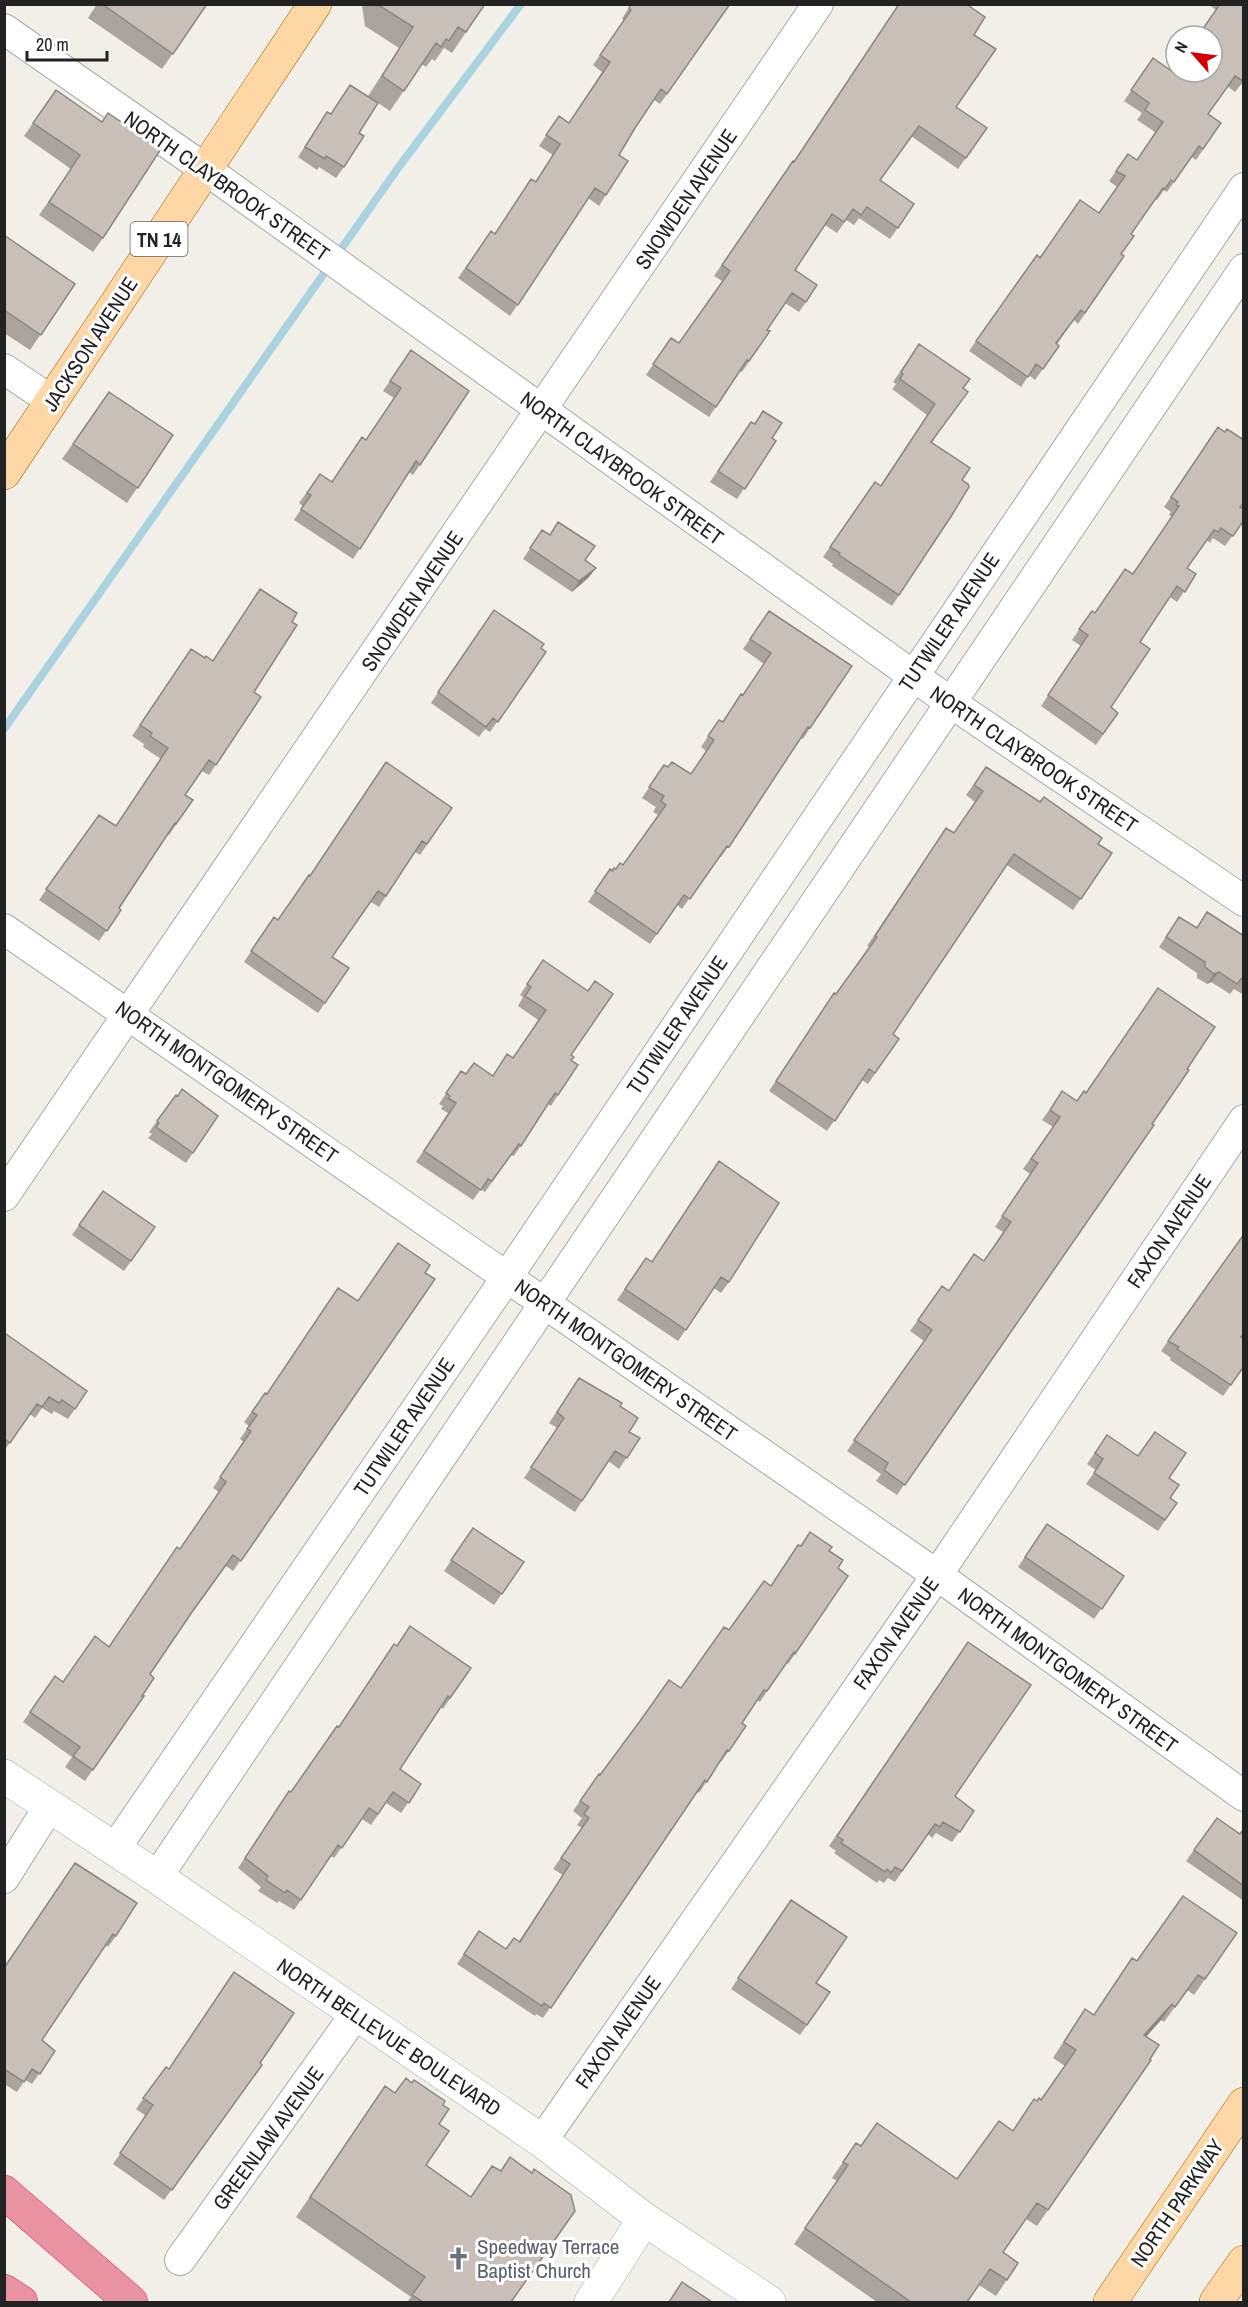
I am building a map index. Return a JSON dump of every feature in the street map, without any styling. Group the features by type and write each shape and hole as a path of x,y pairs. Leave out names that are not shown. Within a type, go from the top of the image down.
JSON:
{"highway":[{"path":"4,2192 131,2302"},
{"path":"4,2290 21,2302"}],"main road":[{"name":"JACKSON AVENUE","path":"4,473 315,4"},
{"name":"NORTH PARKWAY","path":"1110,2302 1244,2104"},
{"path":"1216,2302 1244,2262"}],"street":[{"name":"SNOWDEN AVENUE","path":"4,1196 542,412 818,4"},
{"name":"NORTH CLAYBROOK STREET","path":"4,29 205,169 912,676 1244,901"},
{"name":"TUTWILER AVENUE","path":"114,1850 507,1277 912,676 1241,196"},
{"path":"157,1877 1244,269"},
{"path":"4,369 52,401"},
{"name":"NORTH MONTGOMERY STREET","path":"4,929 937,1575 1244,1796"},
{"name":"FAXON AVENUE","path":"542,2141 937,1575 1244,1120"},
{"name":"NORTH BELLEVUE BOULEVARD","path":"4,1776 157,1877 355,2015 542,2141 644,2219 769,2302"},
{"path":"4,1878 50,1807"},
{"name":"GREENLAW AVENUE","path":"180,2260 355,2015"},
{"path":"591,2302 644,2219"}],"building":[{"path":"102,4 207,4 173,54"},
{"path":"379,4 485,4 466,32 458,27 449,41 446,39 441,47 436,43 404,91 382,76 413,27"},
{"path":"631,4 730,4 667,94 661,89 635,128 619,155 628,161 606,195 595,188 518,305 466,268 491,231 495,234 531,179 536,182 560,144 546,135 559,116 569,123 610,62 600,55 631,10 629,8"},
{"path":"899,4 966,4 985,17 974,35 996,49 956,107 987,128 966,158 919,126 880,180 914,204 898,228 867,207 861,215 853,209 844,222 832,214 795,270 817,285 806,302 792,293 767,330 770,331 749,361 747,360 716,407 653,364 671,338 679,343 730,271 722,265"},
{"path":"1220,4 1244,4 1244,80 1235,76 1208,114 1221,123 1203,149 1199,146 1174,182 1171,180 1165,189 1163,188 1131,234 1134,236 1121,254 1124,256 1085,313 1081,310 1056,343 1059,346 1043,369 1036,364 1028,377 976,341 1037,255 1040,258 1080,200 1099,213 1125,176 1116,171 1128,154 1137,160 1163,122 1145,110 1149,103 1131,90 1153,58 1164,66 1164,84 1224,84 1224,24 1206,24"},
{"path":"350,85 378,103 359,133 364,136 344,167 305,147 327,112 331,114"},
{"path":"56,90 102,122 108,113 161,149 103,238 49,202 80,155 33,123"},
{"path":"4,235 75,284 41,335 4,310"},
{"path":"919,344 970,379 963,388 968,392 931,442 970,468 962,480 969,487 899,595 830,547 875,482 881,486 935,404 900,379 903,374 901,372"},
{"path":"411,350 469,391 420,465 416,461 360,549 301,509 311,495 307,493 320,474 332,482 362,437 366,440 401,388 390,381"},
{"path":"109,392 173,435 138,488 73,444"},
{"path":"763,411 782,423 772,438 776,441 745,489 718,471 751,422 755,424"},
{"path":"1218,427 1225,432 1227,429 1244,440 1244,502 1240,507 1244,509 1244,520 1233,536 1221,528 1218,532 1214,530 1187,568 1196,574 1185,592 1177,586 1140,642 1150,649 1111,707 1118,713 1103,734 1048,695 1088,635 1079,629 1092,611 1095,613 1125,569 1133,574 1179,506 1176,505 1178,502 1171,497"},
{"path":"558,522 595,546 585,560 596,568 579,581 530,548 542,530 550,535"},
{"path":"260,589 297,613 292,622 297,625 254,692 261,697 216,765 209,760 185,795 193,800 175,823 119,908 121,910 107,931 46,889 99,815 116,826 168,748 150,736 152,733 140,725 191,649 213,661"},
{"path":"494,610 544,644 541,648 546,652 498,722 493,718 486,727 438,692"},
{"path":"769,611 852,666 810,728 808,727 729,847 727,846 690,899 684,895 657,934 595,891 610,869 612,871 616,869 620,863 623,865 666,805 661,801 664,796 649,787 664,765 668,767 672,762 691,774 714,740 708,736 719,720 723,722 771,653 750,639"},
{"path":"386,762 452,808 427,844 422,841 386,896 378,891 332,957 349,968 325,1003 251,951 274,917 278,920 310,876"},
{"path":"986,767 1040,802 1044,797 1102,838 1098,844 1112,853 1081,899 1014,854 893,1034 899,1039 875,1073 869,1069 835,1121 776,1081 834,993 836,994 877,937 875,936 946,828 954,833 983,791 974,785"},
{"path":"1207,912 1244,936 1244,980 1241,979 1237,984 1219,972 1214,974 1205,967 1205,962 1166,937 1179,917 1197,928"},
{"path":"543,960 588,991 595,981 613,994 571,1055 574,1057 571,1060 578,1065 558,1095 555,1093 521,1146 519,1144 492,1181 488,1179 481,1190 424,1151 456,1103 448,1098 450,1096 446,1093 461,1071 466,1074 474,1063 493,1076 507,1054 513,1058 546,1010 525,996 531,987 527,984"},
{"path":"1158,988 1215,1027 1152,1124 1154,1125 905,1485 884,1470 888,1463 854,1440 932,1330 918,1320 942,1286 949,1291 974,1254 984,1261 1011,1222 1002,1216 1038,1163 1031,1159 1060,1117 1050,1110 1062,1091 1077,1101 1084,1091 1086,1093"},
{"path":"182,1089 218,1116 193,1153 156,1127 159,1123 157,1121"},
{"path":"719,1161 779,1203 729,1282 721,1277 686,1330 625,1289 646,1258 652,1262"},
{"path":"103,1191 155,1227 131,1261 79,1225"},
{"path":"1244,1234 1244,1334 1241,1337 1244,1339 1244,1366 1231,1385 1168,1341"},
{"path":"398,1243 430,1265 425,1273 435,1279 241,1561 233,1555 192,1612 150,1674 154,1678 142,1696 144,1696 93,1770 73,1756 80,1747 30,1712 55,1676 63,1682 95,1636 109,1647 177,1547 180,1549 226,1482 220,1477 251,1431 247,1429 257,1415 252,1412 265,1393 267,1394 338,1288 358,1301"},
{"path":"6,1334 87,1391 75,1409 62,1400 59,1403 49,1397 42,1407 37,1404 10,1443 4,1440 4,1335"},
{"path":"579,1378 622,1403 620,1406 638,1418 629,1432 640,1438 627,1458 615,1451 582,1501 531,1467 564,1418 557,1412"},
{"path":"1155,1432 1186,1453 1169,1478 1179,1485 1170,1498 1177,1503 1165,1520 1094,1473 1103,1459 1095,1453 1107,1435 1138,1456"},
{"path":"1047,1524 1124,1576 1102,1609 1025,1557"},
{"path":"473,1528 524,1562 502,1594 451,1560"},
{"path":"810,1532 832,1547 829,1551 843,1560 838,1568 848,1576 795,1654 794,1652 767,1691 764,1690 742,1723 746,1726 729,1751 727,1750 707,1782 705,1780 551,2008 544,2003 542,2006 464,1954 479,1931 506,1949 514,1938 520,1942 570,1864 561,1858 589,1818 584,1814 589,1807 580,1801 599,1774 669,1680 681,1688 724,1627 729,1630 764,1581 771,1586 798,1545 801,1546"},
{"path":"410,1626 471,1668 450,1698 448,1696 400,1769 421,1784 409,1803 393,1792 378,1814 369,1808 342,1848 338,1845 301,1900 287,1890 285,1893 266,1880 268,1876 245,1858 289,1791 291,1792 337,1726 339,1727 394,1644 397,1646"},
{"path":"968,1642 1031,1685 955,1796 974,1811 960,1832 943,1822 940,1827 935,1824 902,1871 895,1867 891,1873 887,1869 885,1872 841,1843 843,1840 837,1836"},
{"path":"1217,1818 1240,1834 1244,1831 1244,1886 1194,1850"},
{"path":"75,1863 137,1903 116,1936 113,1934 42,2040 55,2051 40,2074 32,2069 24,2082 4,2069 4,1968"},
{"path":"1183,1896 1237,1933 1205,1979 1198,1975 1175,2007 1172,2004 1144,2035 1159,2045 1151,2060 1048,2210 1037,2203 1003,2252 1018,2263 1007,2280 990,2269 967,2302 911,2302 805,2228 848,2165 843,2162 856,2143 861,2146 877,2123 957,2179 999,2121 1013,2131 1034,2099 1041,2100 1076,2050 1064,2042 1085,2009 1094,2015 1132,1958 1137,1961"},
{"path":"791,1900 847,1937 816,1983 830,1992 807,2025 738,1978"},
{"path":"234,1972 294,2013 260,2063 262,2065 172,2190 120,2153 153,2105 143,2098 166,2067 169,2069"},
{"path":"406,2078 412,2083 414,2080 445,2101 443,2105 449,2109 439,2124 449,2131 426,2165 471,2197 492,2166 501,2171 510,2157 532,2173 534,2169 571,2195 575,2211 511,2302 423,2302 412,2295 425,2277 310,2197 385,2086 395,2093"},
{"path":"682,2282 712,2302 669,2302"}],"waterway":[{"path":"4,729 398,168 521,4"}],"place":[{"name":"Speedway Terrace Baptist Church","path":"459,2258"}]}
